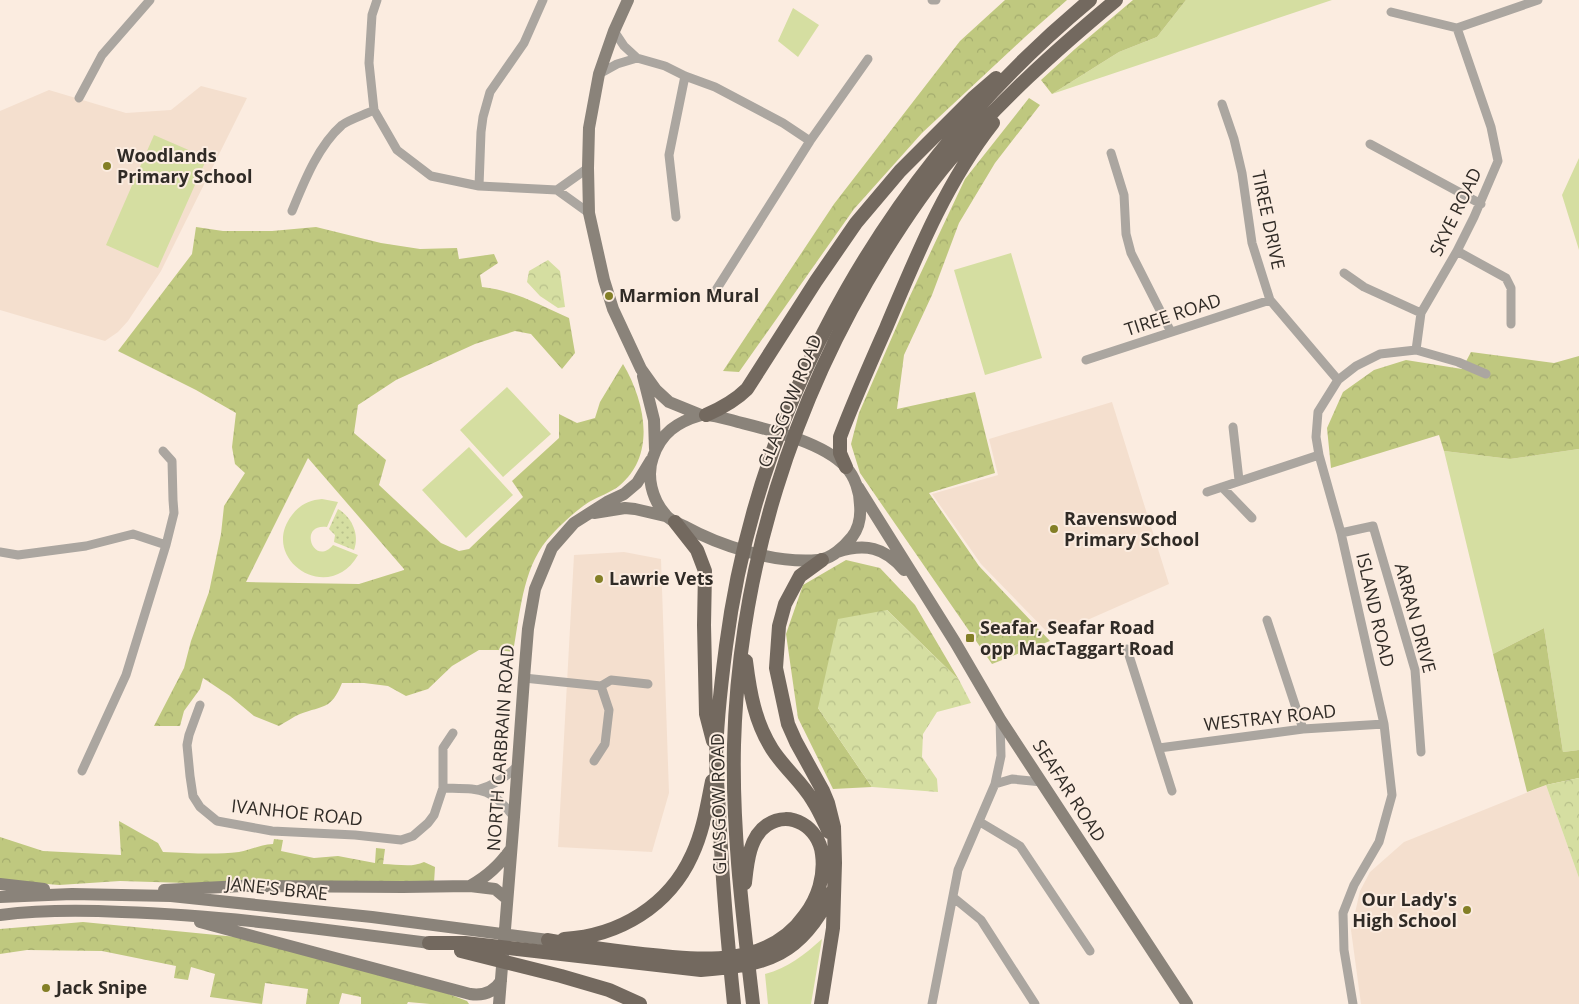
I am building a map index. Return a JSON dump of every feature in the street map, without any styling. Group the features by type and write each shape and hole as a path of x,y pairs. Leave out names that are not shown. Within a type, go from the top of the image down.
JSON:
{"main road":[{"name":"GLASGOW ROAD","path":"742,911 734,797 734,745 743,633 755,567 776,484 805,407 841,328 871,274 914,207 947,163 984,121 1033,71 1116,0"},
{"name":"GLASGOW ROAD","path":"734,1004 725,920 717,759 719,704 732,600 762,480 784,418 810,359 855,273 892,216 917,181 964,123 1031,54 1085,4"},
{"path":"704,415 740,397 747,389 845,238 900,171 974,97 1085,4"},
{"path":"846,467 840,453 840,437 910,269 954,182 982,137 1033,71"},
{"path":"548,940 575,938 612,930 652,908 668,894 680,878 693,855 700,835 717,759 706,714 705,571 697,550 670,519"},
{"path":"821,1004 833,928 834,827 828,804 788,724 776,668 779,626 785,604 800,576 822,560"},
{"path":"743,633 749,693 756,717 771,748 813,801 833,842"},
{"path":"548,940 582,947 697,960 739,956 770,945 786,936 799,924 810,909 822,874 821,845 808,827 799,822 786,819 775,821 765,827 756,837 746,870 742,911 753,1004"},
{"path":"429,943 465,943 701,970 730,968 765,960 794,944 807,932 820,915 834,888"},
{"path":"429,943 561,976 609,990 640,1004"}],"street":[{"path":"377,0 372,15 369,63 374,110 397,150 431,176 479,186 557,190 589,213"},
{"path":"479,186 481,132 490,92 524,43 543,0"},
{"path":"628,0 614,31 599,74 589,128 589,213 604,280 613,309 641,368 656,390 669,402 704,415 792,436 827,453 846,467"},
{"path":"1391,12 1457,28 1538,0"},
{"path":"79,98 102,55 144,2"},
{"name":"SKYE ROAD","path":"1416,350 1421,313 1457,251 1481,204 1498,161 1491,127 1457,28"},
{"path":"614,31 624,46 637,58 666,66 685,76 714,86 783,123 810,141"},
{"path":"599,74 617,64 637,58"},
{"path":"710,298 810,141 868,59"},
{"path":"676,217 669,155 685,76"},
{"name":"TIREE DRIVE","path":"1222,104 1234,139 1242,173 1252,242 1270,300 1338,380"},
{"path":"292,211 321,149 343,124 374,110"},
{"path":"1370,144 1481,204"},
{"path":"1111,153 1124,195 1126,234 1131,252 1171,332"},
{"path":"557,190 588,168"},
{"path":"1457,251 1506,278 1511,288 1511,324"},
{"path":"1344,273 1364,287 1421,313"},
{"name":"TIREE ROAD","path":"1086,360 1270,300"},
{"name":"ISLAND ROAD","path":"1353,1004 1344,950 1343,913 1354,885 1379,842 1392,795 1384,724 1341,533 1319,455 1316,437 1318,412 1338,380 1356,366 1380,354 1416,350 1458,362 1486,374"},
{"path":"641,368 654,420 653,456 649,475 653,493 670,519"},
{"name":"NORTH CARBRAIN ROAD","path":"499,1003 528,629 535,589 552,548 574,523 624,494 637,483 653,456 658,443 667,433 687,419 704,415"},
{"path":"1233,427 1238,480"},
{"path":"82,771 126,675 166,545 174,513 172,461 163,451"},
{"path":"1207,492 1238,480 1319,455"},
{"name":"SEAFAR ROAD","path":"846,467 955,642 1000,719 1187,1004"},
{"path":"587,514 625,508 635,509 670,519 710,539 754,553 794,560 822,560 835,553 853,535 859,524 858,487"},
{"path":"1222,487 1252,518"},
{"name":"ARRAN DRIVE","path":"1341,533 1373,526 1415,670 1421,752"},
{"path":"0,552 18,555 86,546 133,534 166,545"},
{"name":"SEAFAR ROAD","path":"835,553 850,548 863,547 887,554 899,563 925,594"},
{"path":"1267,620 1304,729"},
{"path":"1127,649 1160,748 1172,791"},
{"path":"524,678 601,686 611,680 648,684"},
{"path":"594,761 606,744 609,710 601,686"},
{"name":"IVANHOE ROAD","path":"200,705 193,720 188,740 193,796 200,807 218,821 272,831 355,835 401,840 413,836 434,815 443,788 443,748 453,733"},
{"path":"932,1004 958,870 995,784 1001,756 1000,719"},
{"name":"WESTRAY ROAD","path":"1160,748 1304,729 1384,724"},
{"path":"480,789 509,775 518,764"},
{"path":"995,784 1012,779 1042,782"},
{"path":"443,788 480,789 489,792 514,817"},
{"path":"980,822 1020,846 1090,952"},
{"path":"470,886 483,879 511,850"},
{"path":"0,884 72,894"},
{"path":"143,894 170,888 197,887 470,886 495,889 507,899"},
{"name":"JANE'S BRAE","path":"0,897 143,894 212,899 548,940"},
{"path":"954,898 981,920 1035,1004"},
{"name":"JANE'S BRAE","path":"0,915 72,910 163,913 223,918 429,943"},
{"path":"0,921 37,912"},
{"path":"163,913 252,935 483,999 501,981"}],"shaded area":[{"name":"Woodlands Primary School","path":"201,86 247,98 161,271 128,321 118,332 105,341 0,310 0,111 49,90 126,113 171,110"},
{"name":"Ravenswood Primary School","path":"1112,402 1169,584 1051,636 981,564 932,494 998,475 989,439"},
{"path":"624,552 661,559 669,793 652,852 558,847 574,555"},
{"name":"Our Lady's High School","path":"1546,785 1579,878 1579,1004 1361,1004 1351,930 1360,891 1370,872 1404,842"}],"green space":[{"path":"1005,0 1067,0 922,133 854,209 739,372 723,371 834,204 960,41"},
{"path":"1133,0 1186,0 1157,37 1119,52 1052,94 1041,80"},
{"path":"1186,0 1332,0 1052,94 1119,52 1157,37"},
{"path":"793,8 819,25 798,57 778,41"},
{"path":"1029,98 1040,105 995,163 959,223 932,295 904,355 897,409 975,392 995,473 929,493 979,566 1050,641 992,664 860,473 851,444 859,413 909,298 965,179"},
{"path":"154,135 207,158 158,268 106,245"},
{"path":"1579,158 1579,250 1562,195"},
{"path":"196,227 223,231 272,231 316,227 381,243 420,249 457,248 459,259 494,254 498,263 480,275 482,287 505,291 569,318 575,353 562,369 531,334 515,331 475,344 396,380 358,405 354,433 386,460 379,485 441,543 459,551 469,549 523,497 512,481 559,438 559,414 577,423 595,418 600,402 623,364 637,394 644,427 643,444 639,459 631,473 619,486 578,510 547,540 539,552 532,565 523,594 513,652 479,650 452,666 428,689 406,696 388,686 342,683 334,698 326,705 297,715 279,726 254,716 230,696 203,678 200,689 184,711 180,726 154,726 184,668 191,641 209,592 221,534 224,506 245,473 235,464 232,447 236,413 196,390 118,351 192,254","holes":["308,458 404,569 359,584 246,582"]},
{"path":"1011,253 1042,358 985,375 954,270"},
{"path":"548,260 560,271 565,307 558,308 540,296 527,282 529,271"},
{"path":"1471,352 1554,363 1579,356 1579,449 1510,459 1444,451 1439,435 1331,468 1327,428 1343,392 1374,370 1406,360 1462,369"},
{"path":"507,387 551,434 503,477 460,430"},
{"path":"469,447 513,495 466,538 422,490"},
{"path":"1579,449 1579,750 1563,752 1544,628 1493,654 1444,451 1510,459"},
{"path":"322,499 338,502 327,527 318,528 313,531 311,537 315,548 320,551 326,551 333,545 358,555 345,570 331,576 315,576 301,571 290,560 284,547 284,531 292,515 305,504"},
{"path":"338,509 343,512 354,527 356,544 354,550 334,542 335,535 329,529"},
{"path":"846,560 880,568 915,605 959,680 887,610 818,708 872,787 833,789 798,718 786,634 803,585"},
{"path":"887,610 959,680 971,703 937,712 923,734 922,757 937,779 938,792 872,787 818,708 838,619"},
{"path":"1544,628 1563,752 1579,750 1579,778 1546,785 1527,792 1493,654"},
{"path":"1579,778 1579,878 1546,785"},
{"path":"119,821 158,843 163,852 211,854 239,852 273,844 274,839 283,840 281,851 314,858 338,856 375,863 376,848 385,849 383,864 409,865 424,862 435,867 434,883 186,883 120,881 59,885 0,880 0,837 43,851 121,855"},
{"path":"83,922 237,937 441,991 467,1001 469,1004 408,1002 407,1004 361,1004 361,997 342,993 339,1004 306,1004 308,989 265,983 262,1004 210,997 215,974 191,967 188,980 174,978 176,966 102,951 27,950 0,954 0,929"},
{"path":"822,939 811,1004 768,1004 765,974 795,960"}],"place":[{"name":"Woodlands Primary School","path":"107,166"},
{"name":"Marmion Mural","path":"609,296"},
{"name":"Ravenswood Primary School","path":"1054,529"},
{"name":"Lawrie Vets","path":"599,579"},
{"name":"Seafar, Seafar Road opp MacTaggart Road","path":"970,638"},
{"name":"Our Lady's High School","path":"1467,910"},
{"name":"Jack Snipe","path":"46,988"}]}
